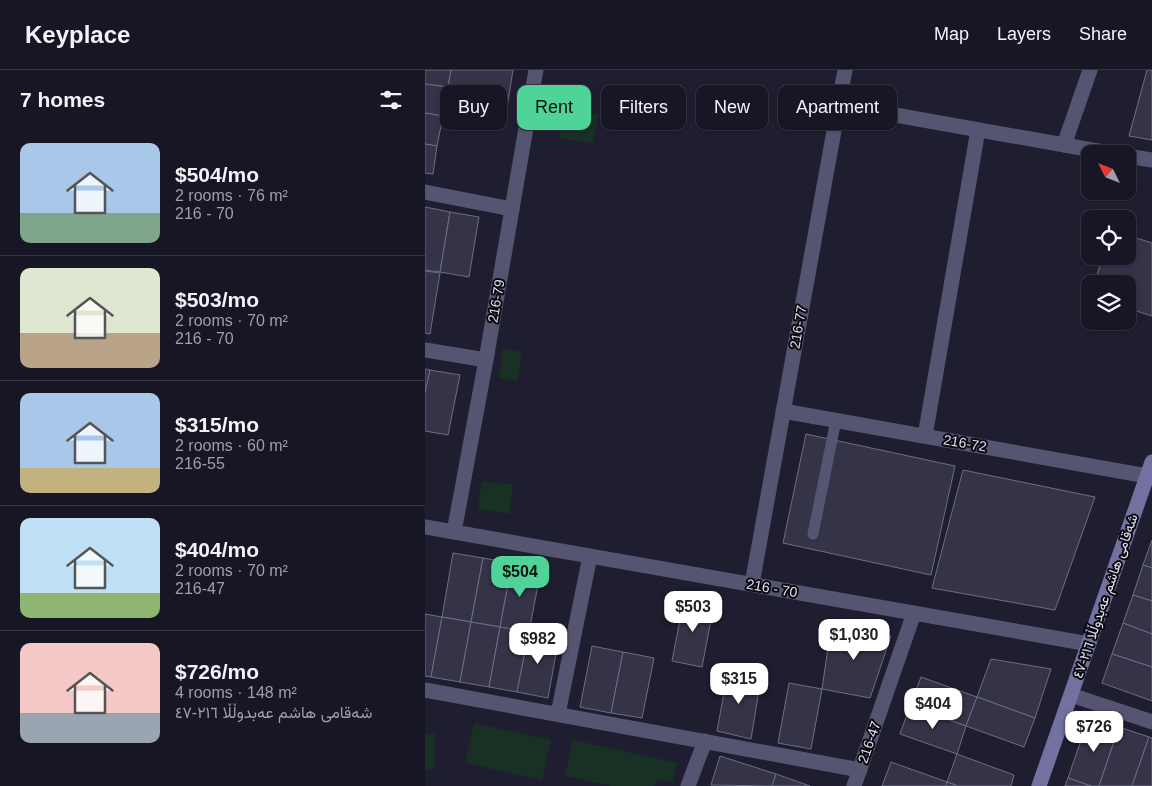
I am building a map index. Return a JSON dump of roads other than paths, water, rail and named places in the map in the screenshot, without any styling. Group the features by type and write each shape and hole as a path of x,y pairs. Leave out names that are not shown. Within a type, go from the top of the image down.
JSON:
{"street":[{"name":"216-79","path":"454,532 486,360 535,70"},
{"name":"216-77","path":"842,85 845,70"},
{"path":"1064,145 1090,70"},
{"path":"897,115 1081,148"},
{"name":"216-77","path":"752,584 834,130"},
{"path":"925,436 979,130"},
{"path":"1136,157 1152,160"},
{"path":"425,192 512,209"},
{"path":"425,350 486,360"},
{"name":"216-72","path":"783,411 925,436 1150,469"},
{"name":"شەقامی هاشم عەبدوڵڵا ٢١٦-٤٧","path":"1039,786 1150,469"},
{"name":"216 - 70","path":"425,526 1089,644"},
{"path":"558,714 590,556"},
{"name":"216-47","path":"854,786 914,613"},
{"path":"425,690 859,770"},
{"path":"1071,695 1152,722"},
{"path":"689,786 705,741"}],"lane":[{"path":"813,534 836,420"}]}
